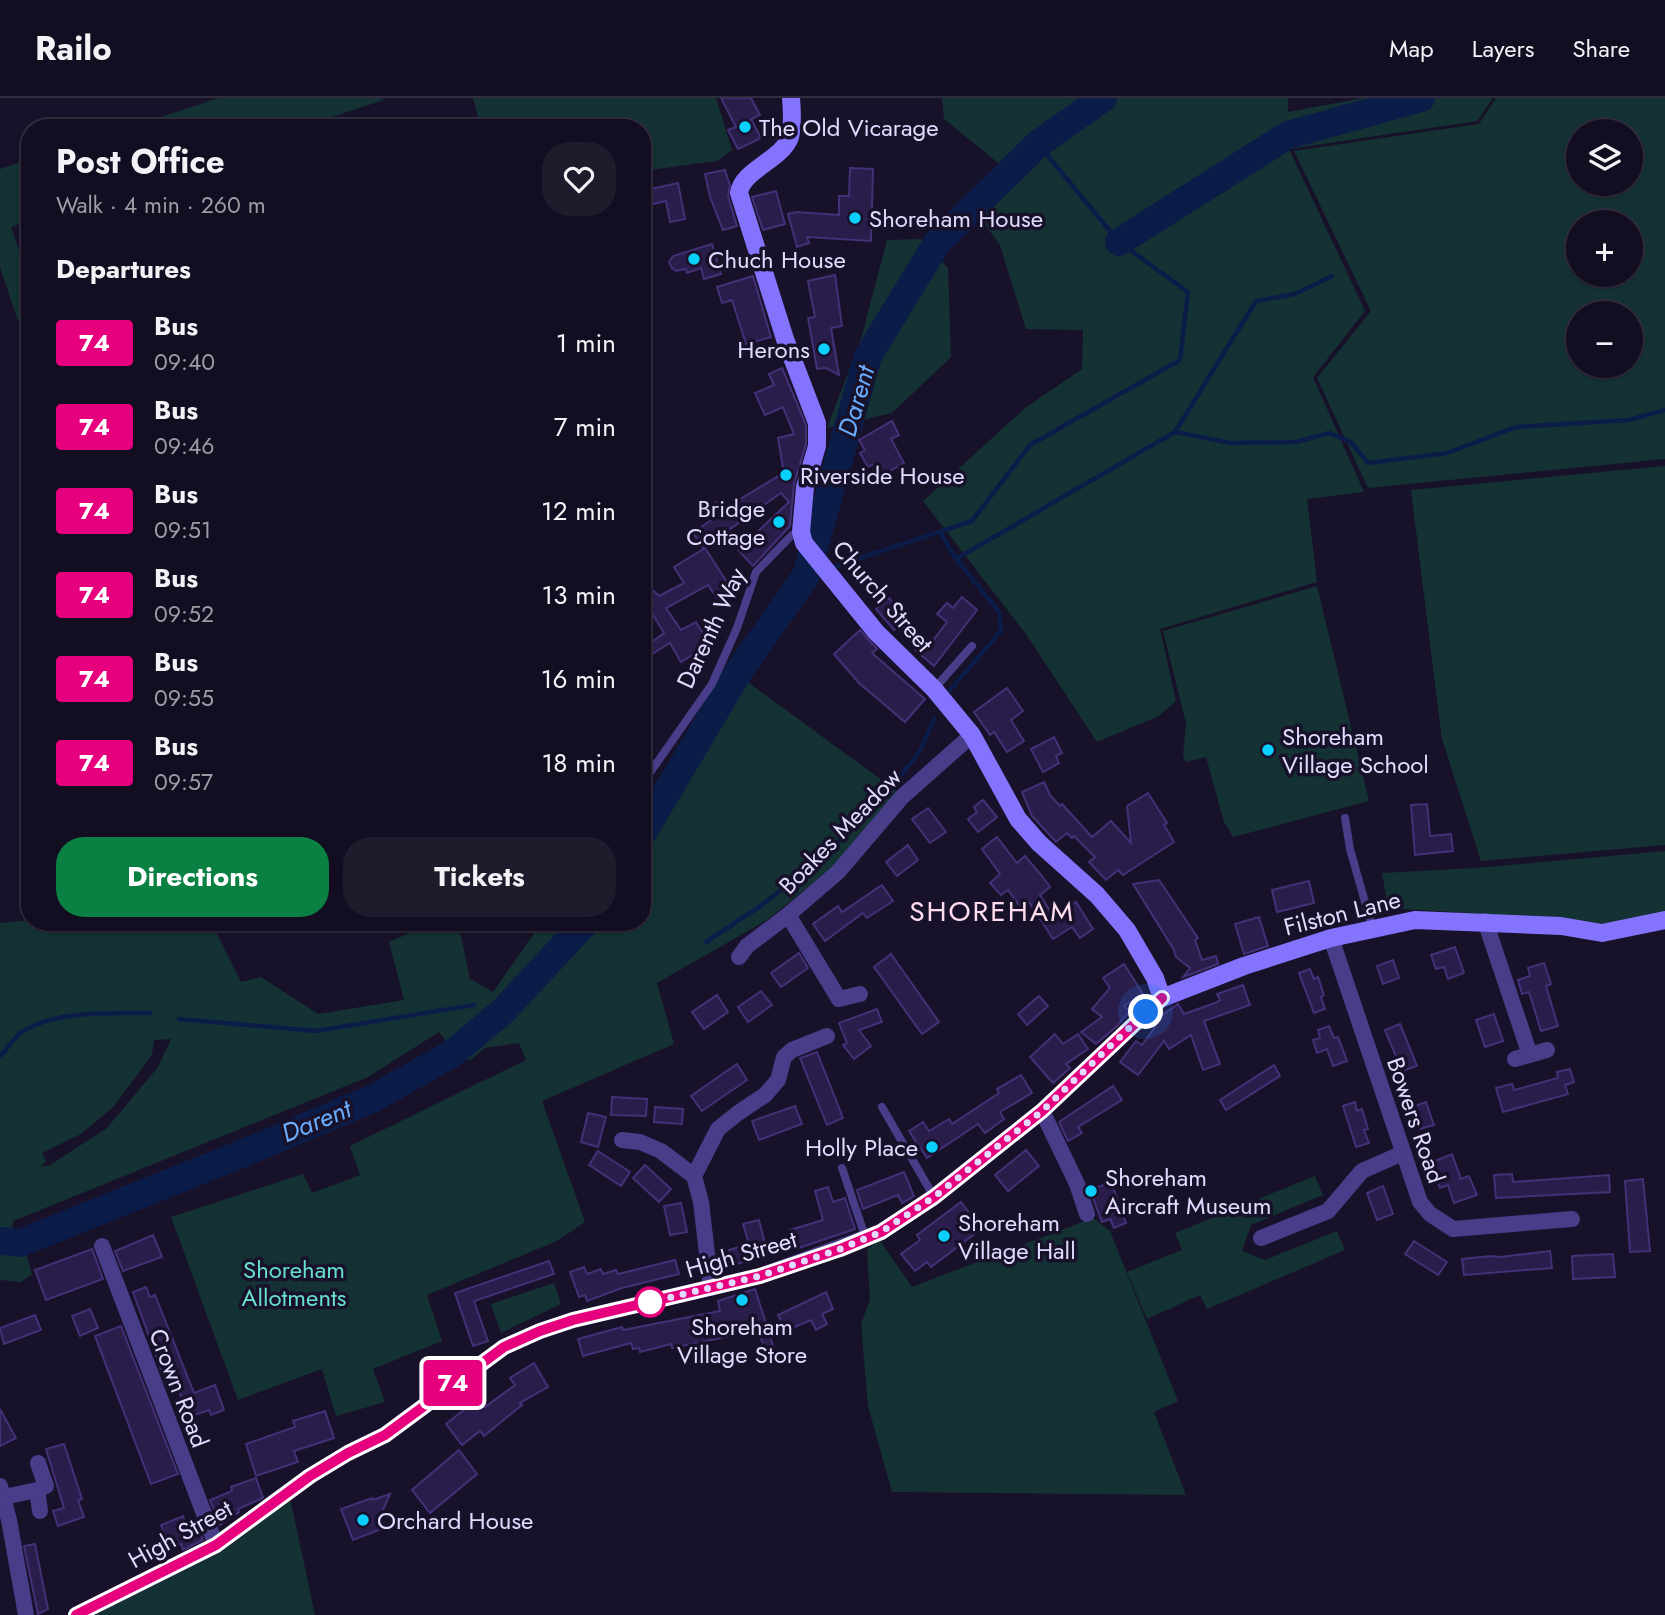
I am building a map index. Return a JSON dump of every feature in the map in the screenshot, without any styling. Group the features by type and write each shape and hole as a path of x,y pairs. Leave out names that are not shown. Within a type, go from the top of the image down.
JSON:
{"street":[{"name":"Church Street","path":"791,98 790,137 783,147 745,180 739,193 785,339 817,423 817,446 804,487 802,537 876,632 934,690 972,735 1018,818 1039,843 1097,895 1126,930 1156,978 1162,998"},
{"name":"Boakes Meadow","path":"740,957 747,946 789,915 838,872 902,797 972,735"},
{"path":"789,915 839,999 860,994"},
{"name":"Filston Lane","path":"1162,998 1208,979 1331,938 1415,919 1561,926 1602,933 1665,920"},
{"path":"1485,921 1522,1057 1547,1050"},
{"name":"Bowers Road","path":"1331,938 1420,1202 1430,1214 1453,1230 1572,1219"},
{"name":"High Street","path":"76,1615 216,1545 310,1476 385,1435 504,1347 573,1320 760,1276 881,1232 934,1197 1042,1111 1162,998"},
{"path":"694,1176 718,1129 737,1112 765,1095 778,1080 783,1057 792,1050 827,1036"},
{"path":"1042,1111 1077,1184 1087,1214"},
{"path":"622,1140 640,1142 661,1151 694,1176 701,1202 711,1288"},
{"path":"1261,1238 1328,1212 1362,1171 1403,1153"},
{"name":"Crown Road","path":"102,1246 216,1545"},
{"path":"26,1615 2,1491 37,1490 46,1486 38,1463"},
{"path":"37,1490 40,1510"}],"lane":[{"name":"Darenth Way","path":"651,771 712,684 737,628 756,572 792,535 802,537"},
{"path":"934,690 972,646"},
{"path":"1345,818 1350,849 1373,928"},
{"path":"882,1107 934,1197"},
{"path":"842,1168 866,1238"}],"green space":[{"path":"219,98 384,100 326,119 155,119"},
{"path":"473,98 716,98 732,150 717,161 651,170 651,119 479,119"},
{"path":"942,98 1288,98 1288,112 1363,98 1493,98 1477,121 1289,149 1365,311 1313,377 1364,492 1307,499 1317,582 1160,629 1176,701 1159,716 1097,742 1026,634 923,501 1025,408 1082,369 1083,330 1026,329 1000,245 968,202 1003,167 944,119"},
{"path":"1496,98 1665,98 1665,459 1368,488 1317,378 1371,311 1294,151 1479,124"},
{"path":"21,162 21,223 11,227 21,256 21,329 0,267 0,169"},
{"path":"921,239 948,268 951,357 892,413 827,428 861,339 887,240"},
{"path":"1665,466 1665,845 1481,861 1442,739 1411,490"},
{"name":"Shoreham Village School","path":"1317,586 1369,801 1233,837 1224,822 1206,757 1186,762 1183,756 1186,723 1163,631"},
{"name":"Shoreham Allotments","path":"745,680 898,792 834,866 767,920 657,983 674,1044 542,1101 585,1222 557,1241 427,1295 442,1341 373,1369 385,1402 336,1416 322,1369 238,1400 171,1217 303,1174 312,1193 360,1175 350,1146 526,1060 519,1043 485,1048 472,1059 462,1061 439,1032 368,1077 13,1221 12,1233 27,1256 32,1274 21,1282 0,1280 0,923 21,921 21,931 216,931 241,982 261,977 318,1014 404,1000 389,942 414,931 460,931 470,979 493,992 536,931 568,931 516,986 499,998 510,1016 557,960 587,931 651,931 651,837","holes":["171,1039 158,1067 107,1128 50,1165 41,1167 46,1161 42,1153 81,1134 114,1106 152,1055 154,1040"]},
{"path":"1665,851 1665,912 1603,925 1565,919 1388,908 1382,873 1476,868"},
{"path":"1315,1176 1323,1195 1251,1225 1242,1251 1265,1260 1337,1231 1345,1250 1207,1309 1200,1295 1147,1319 1127,1272 1182,1250 1175,1233"},
{"path":"1093,1218 1110,1231 1178,1401 1154,1412 1186,1495 892,1492 868,1406 861,1324 870,1300 867,1250 879,1239 912,1287"},
{"path":"554,1283 561,1304 501,1333 491,1304"},
{"path":"290,1498 315,1615 90,1615 222,1551"}],"building":[{"name":"The Old Vicarage","path":"721,98 751,98 760,115 751,119 761,138 738,149 728,130 736,127"},
{"name":"Shoreham House","path":"850,168 873,169 871,241 807,237 809,243 797,247 788,214 796,212 839,215 839,196 849,196"},
{"path":"725,170 730,186 728,196 737,226 723,230 710,197 705,174"},
{"path":"678,183 685,219 670,222 666,201 651,205 651,189"},
{"path":"776,191 785,224 763,230 752,197"},
{"name":"Chuch House","path":"712,244 721,274 704,279 701,268 687,273 686,269 676,271 672,268 669,262 673,256"},
{"path":"835,275 842,326 831,328 839,375 826,368 817,369 808,318 815,317 808,281"},
{"path":"753,276 771,337 746,344 732,300 722,303 717,287"},
{"path":"782,368 806,425 806,444 794,484 790,526 753,566 738,550 789,502 781,493 703,548 693,533 711,520 704,511 717,502 722,510 790,469 783,468 778,438 794,434 783,407 765,415 755,393 774,385 769,374"},
{"path":"892,421 899,435 891,439 904,463 881,476 874,464 868,467 860,453 865,450 859,440"},
{"path":"705,548 732,590 718,600 708,585 666,608 681,630 696,622 710,644 681,662 670,643 651,655 651,643 664,633 651,611 651,593 654,591 659,596 684,583 674,567"},
{"path":"962,597 977,610 934,666 915,650 925,638 931,643 947,622 937,614 947,603 953,608"},
{"path":"889,598 906,619 894,630 876,609"},
{"path":"860,630 877,649 872,653 925,699 905,722 859,683 834,654"},
{"path":"1007,688 1023,711 1011,720 1024,741 1007,752 994,732 990,735 974,712"},
{"path":"1054,737 1062,753 1056,756 1059,763 1043,772 1031,749"},
{"path":"1044,782 1050,795 1060,806 1062,804 1092,837 1111,821 1131,843 1127,806 1148,793 1167,823 1164,825 1174,842 1123,875 1118,870 1106,880 1089,862 1095,857 1074,836 1072,838 1067,833 1056,842 1032,816 1022,792"},
{"path":"983,800 997,817 978,832 968,819 977,812 974,807"},
{"path":"1427,804 1430,836 1451,834 1453,851 1415,855 1411,805"},
{"path":"928,808 946,832 930,843 912,819"},
{"path":"997,837 1017,863 1025,856 1050,887 1040,895 1054,917 1076,902 1093,929 1080,938 1072,927 1053,939 1029,902 1021,908 1008,890 1001,895 990,883 1000,874 982,849"},
{"path":"908,845 918,860 897,876 886,862"},
{"path":"1159,880 1198,938 1195,940 1202,960 1216,956 1218,964 1183,977 1190,968 1176,957 1133,884"},
{"path":"1309,881 1314,903 1277,912 1272,890"},
{"path":"882,885 893,901 867,918 863,913 825,941 813,924 838,906 842,912"},
{"path":"1259,917 1268,946 1244,954 1235,924"},
{"path":"1455,947 1464,973 1448,979 1444,967 1436,969 1431,955"},
{"path":"799,953 808,968 781,987 771,973"},
{"path":"891,954 939,1022 922,1034 874,967"},
{"path":"1393,960 1399,978 1383,984 1377,966"},
{"path":"1544,963 1551,984 1546,986 1558,1026 1541,1031 1529,992 1522,994 1518,980 1530,976 1528,968"},
{"path":"1124,964 1143,994 1124,1006 1130,1011 1096,1044 1081,1032 1102,1017 1092,1009 1110,988 1103,978"},
{"path":"1310,969 1314,979 1318,977 1324,995 1321,997 1325,1009 1314,1013 1299,973"},
{"path":"1243,985 1250,1005 1204,1021 1220,1064 1203,1070 1191,1035 1169,1049 1164,1041 1138,1075 1120,1062 1136,1041 1142,1045 1155,1027 1152,1022 1178,1004 1184,1014 1215,1003 1220,1000 1217,994"},
{"path":"761,991 772,1005 748,1022 738,1007"},
{"path":"717,995 728,1012 704,1029 692,1012"},
{"path":"1039,996 1048,1006 1027,1025 1018,1014"},
{"path":"877,1009 882,1022 859,1030 871,1046 854,1059 843,1045 847,1043 839,1023"},
{"path":"1494,1014 1503,1041 1485,1047 1476,1020"},
{"path":"1400,1024 1417,1066 1405,1070 1400,1057 1397,1059 1385,1030"},
{"path":"1329,1026 1334,1038 1338,1037 1347,1061 1333,1066 1327,1049 1317,1053 1313,1040 1320,1038 1318,1030"},
{"path":"1055,1034 1063,1044 1078,1034 1088,1049 1066,1064 1070,1068 1053,1083 1030,1057"},
{"path":"817,1052 843,1118 827,1125 800,1058"},
{"path":"737,1064 747,1080 702,1111 691,1096"},
{"path":"1274,1065 1280,1076 1226,1110 1220,1100"},
{"path":"1570,1069 1574,1082 1565,1085 1568,1094 1503,1112 1496,1088 1512,1084 1514,1090 1558,1078 1557,1072"},
{"path":"1021,1075 1032,1093 1000,1112 1004,1119 985,1133 978,1124 927,1158 909,1131 923,1122 929,1131 949,1119 952,1124 999,1093 997,1089"},
{"path":"1113,1086 1122,1100 1078,1127 1082,1133 1068,1141 1059,1122"},
{"path":"612,1097 647,1099 646,1116 611,1115"},
{"path":"1355,1102 1357,1111 1362,1109 1368,1129 1364,1130 1369,1143 1356,1147 1343,1106"},
{"path":"1426,1102 1434,1125 1420,1129 1412,1107"},
{"path":"795,1106 802,1124 759,1140 752,1121"},
{"path":"655,1107 683,1109 682,1124 654,1122"},
{"path":"588,1113 606,1117 598,1147 581,1142"},
{"path":"1026,1150 1039,1166 1008,1191 995,1175"},
{"path":"598,1151 630,1172 621,1186 589,1165"},
{"path":"1452,1154 1461,1179 1469,1176 1477,1195 1454,1203 1448,1185 1440,1188 1430,1163"},
{"path":"645,1165 671,1189 659,1202 633,1178"},
{"path":"904,1172 914,1196 902,1203 898,1195 863,1209 857,1190"},
{"path":"1512,1174 1513,1182 1609,1175 1610,1192 1496,1198 1494,1175"},
{"path":"1643,1179 1650,1251 1630,1252 1625,1181"},
{"path":"1111,1182 1126,1223 1114,1228 1110,1219 1102,1222 1090,1190"},
{"path":"1383,1186 1393,1214 1377,1220 1367,1193"},
{"path":"828,1187 833,1202 845,1198 855,1229 796,1249 790,1230 823,1220 815,1191"},
{"name":"Shoreham Village Hall","path":"961,1202 981,1229 931,1267 927,1262 915,1271 901,1254 920,1240 917,1235"},
{"path":"681,1203 687,1232 670,1235 664,1206"},
{"path":"759,1220 768,1255 733,1265 729,1250 749,1244 743,1224"},
{"path":"153,1235 162,1257 123,1271 115,1251"},
{"path":"1414,1241 1447,1262 1438,1275 1405,1254"},
{"path":"92,1249 103,1279 46,1300 35,1270"},
{"path":"1550,1251 1552,1268 1464,1275 1462,1259"},
{"path":"1613,1254 1615,1277 1573,1279 1572,1256"},
{"path":"675,1260 679,1274 622,1288 587,1301 585,1295 579,1297 570,1272 584,1267 587,1274 601,1269 603,1274 616,1270 618,1274"},
{"path":"549,1261 554,1274 474,1301 488,1341 473,1346 455,1293"},
{"path":"146,1287 150,1297 155,1295 194,1393 215,1385 224,1410 211,1415 209,1410 189,1417 177,1386 168,1389 133,1292"},
{"path":"755,1289 773,1346 766,1350 754,1323 731,1336 672,1348 671,1344 640,1352 639,1348 633,1349 631,1343 583,1356 578,1339 622,1327 623,1330 720,1311 718,1301"},
{"path":"826,1292 833,1309 822,1314 827,1324 816,1330 811,1320 786,1331 778,1315"},
{"path":"90,1309 98,1328 80,1336 72,1316"},
{"path":"35,1315 41,1330 4,1344 0,1328"},
{"path":"121,1326 178,1474 151,1484 95,1336"},
{"path":"534,1363 548,1387 520,1403 522,1405 484,1436 480,1431 462,1445 446,1424 479,1398 485,1407 515,1385 510,1378"},
{"path":"0,1409 16,1438 0,1446"},
{"path":"325,1411 334,1438 294,1451 298,1462 256,1476 246,1444 295,1427 293,1421"},
{"path":"64,1444 82,1499 78,1500 84,1517 58,1526 53,1511 64,1508 46,1449"},
{"path":"459,1450 477,1474 430,1513 412,1490"},
{"path":"256,1478 263,1498 238,1509 239,1512 220,1525 210,1500 232,1491 231,1487"},
{"name":"Orchard House","path":"390,1494 380,1517 384,1528 353,1540 341,1509"},
{"path":"183,1516 187,1527 196,1523 203,1540 183,1550 181,1544 170,1549 161,1525"},
{"path":"35,1544 48,1609 38,1614 24,1546"}],"waterway":[{"name":"Darent","path":"651,819 739,671 806,576 868,356 937,243 1038,144 1103,98"},
{"name":"Darent","path":"1119,242 1288,135 1421,98"},
{"path":"830,568 972,521 1030,445 1180,360 1188,292 1119,242 1038,144"},
{"path":"956,559 1175,432 1256,301 1295,294 1332,276"},
{"path":"1175,432 1230,443 1296,442 1329,433 1351,442 1368,463 1447,453 1516,427 1629,420 1665,410"},
{"path":"940,532 956,559 999,612 1001,631 950,690"},
{"path":"806,576 822,571"},
{"path":"706,942 762,905 817,862 882,800 920,751 934,719"},
{"name":"Darent","path":"0,1241 20,1243 374,1098 453,1053 503,1011 578,931"},
{"path":"179,1019 316,1031 474,1005"},
{"path":"0,1056 22,1032 51,1020 84,1014 150,1013"}],"bus line":[{"name":"74","path":"76,1615 216,1545 310,1476 385,1435 504,1347 573,1320 760,1276 881,1232 934,1197 1042,1111 1162,998"}],"place":[{"name":"The Old Vicarage","path":"745,127"},
{"name":"Shoreham House","path":"855,218"},
{"name":"Chuch House","path":"694,259"},
{"name":"Herons","path":"824,349"},
{"name":"Riverside House","path":"786,475"},
{"name":"Bridge Cottage","path":"779,522"},
{"name":"Shoreham Village School","path":"1268,750"},
{"name":"Holly Place","path":"932,1147"},
{"name":"Shoreham Aircraft Museum","path":"1091,1191"},
{"name":"Shoreham Village Hall","path":"944,1236"},
{"name":"Shoreham Village Store","path":"742,1300"},
{"name":"Orchard House","path":"363,1520"}],"district":[{"name":"SHOREHAM","path":"992,911"}],"route":[{"path":"650,1302 642,1304 760,1276 881,1232 934,1197 1042,1111 1146,1012"}]}
